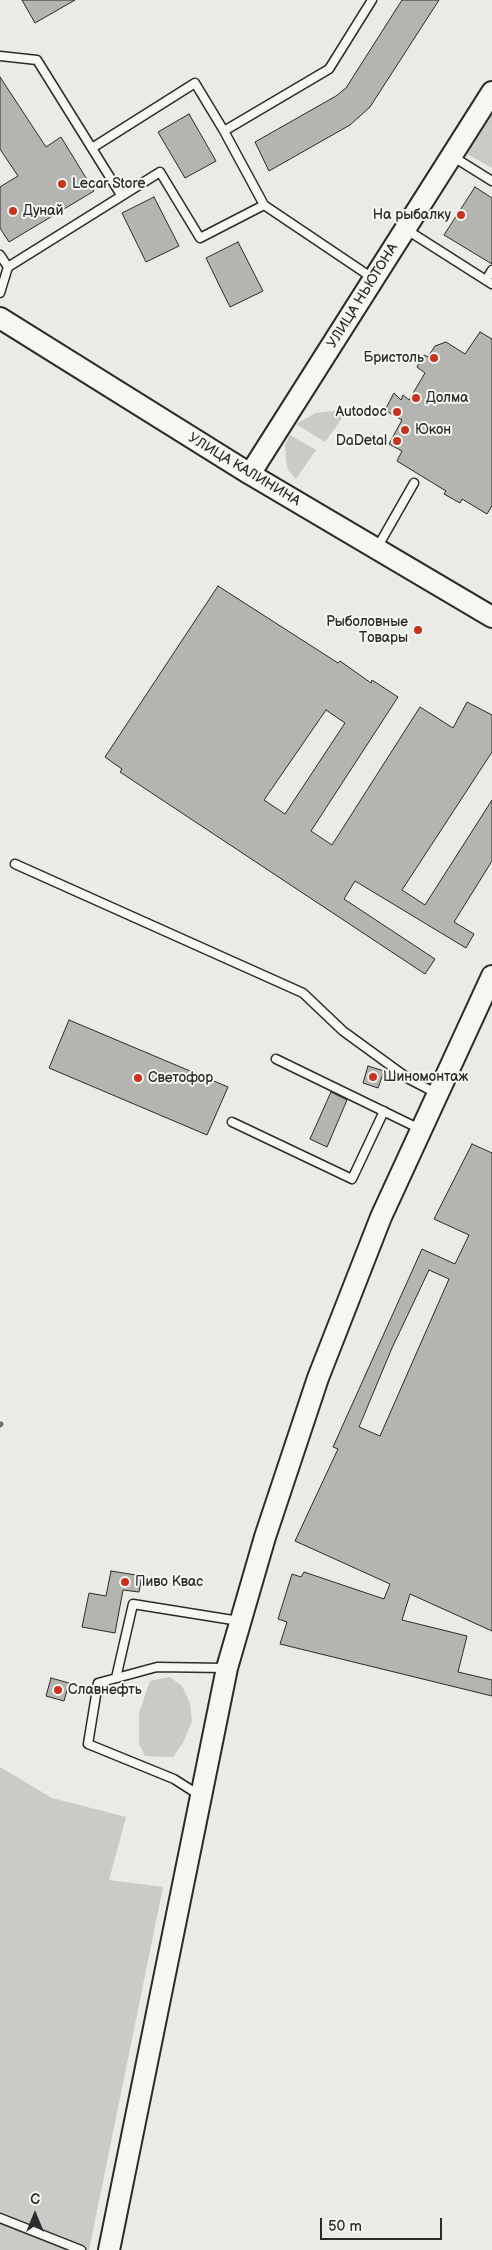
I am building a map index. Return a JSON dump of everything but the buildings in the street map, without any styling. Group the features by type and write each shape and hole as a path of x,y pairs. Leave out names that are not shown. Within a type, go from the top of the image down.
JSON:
{"main road":[{"name":"УЛИЦА НЬЮТОНА","path":"250,474 492,92"},
{"name":"УЛИЦА КАЛИНИНА","path":"0,318 250,474 492,617"},
{"path":"109,2250 227,1668 264,1537 318,1378 381,1217 420,1128 492,976"}],"lane":[{"path":"224,131 329,69 372,0"},
{"path":"0,56 36,60 122,195"},
{"path":"92,148 195,83 224,131 264,205 374,279"},
{"path":"452,156 492,181"},
{"path":"0,293 8,267 160,172 200,238 264,205"},
{"path":"405,229 489,282 492,270"},
{"path":"0,255 8,267"},
{"path":"377,548 414,483"},
{"path":"15,864 303,993 343,1031 409,1079 437,1093"},
{"path":"276,1060 420,1128"},
{"path":"232,1122 352,1179 384,1111"},
{"path":"116,1678 132,1604 240,1622"},
{"path":"200,1797 174,1780 88,1744 98,1683 157,1667 227,1668"},
{"path":"0,2218 81,2250"}],"shaded area":[{"path":"492,113 492,168 467,154"},
{"path":"349,409 325,442 296,424 316,413"},
{"path":"290,435 316,450 296,479 288,470 286,460 285,445"},
{"path":"170,1677 182,1686 190,1703 192,1721 183,1743 173,1757 145,1756 139,1744 139,1713 150,1681"},
{"path":"0,1767 52,1798 126,1817 109,1880 163,1887 89,2250 0,2250"}],"place":[{"name":"Lecar Store","path":"62,184"},
{"name":"Дунай","path":"13,211"},
{"name":"На рыбалку","path":"461,215"},
{"name":"Бристоль","path":"434,358"},
{"name":"Долма","path":"416,398"},
{"name":"Autodoc","path":"397,412"},
{"name":"Юкон","path":"405,430"},
{"name":"DaDetal","path":"397,441"},
{"name":"Рыболовные Товары","path":"418,630"},
{"name":"Шиномонтаж","path":"373,1077"},
{"name":"Светофор","path":"138,1078"},
{"name":"Пиво Квас","path":"125,1582"},
{"name":"Славнефть","path":"58,1690"}]}
